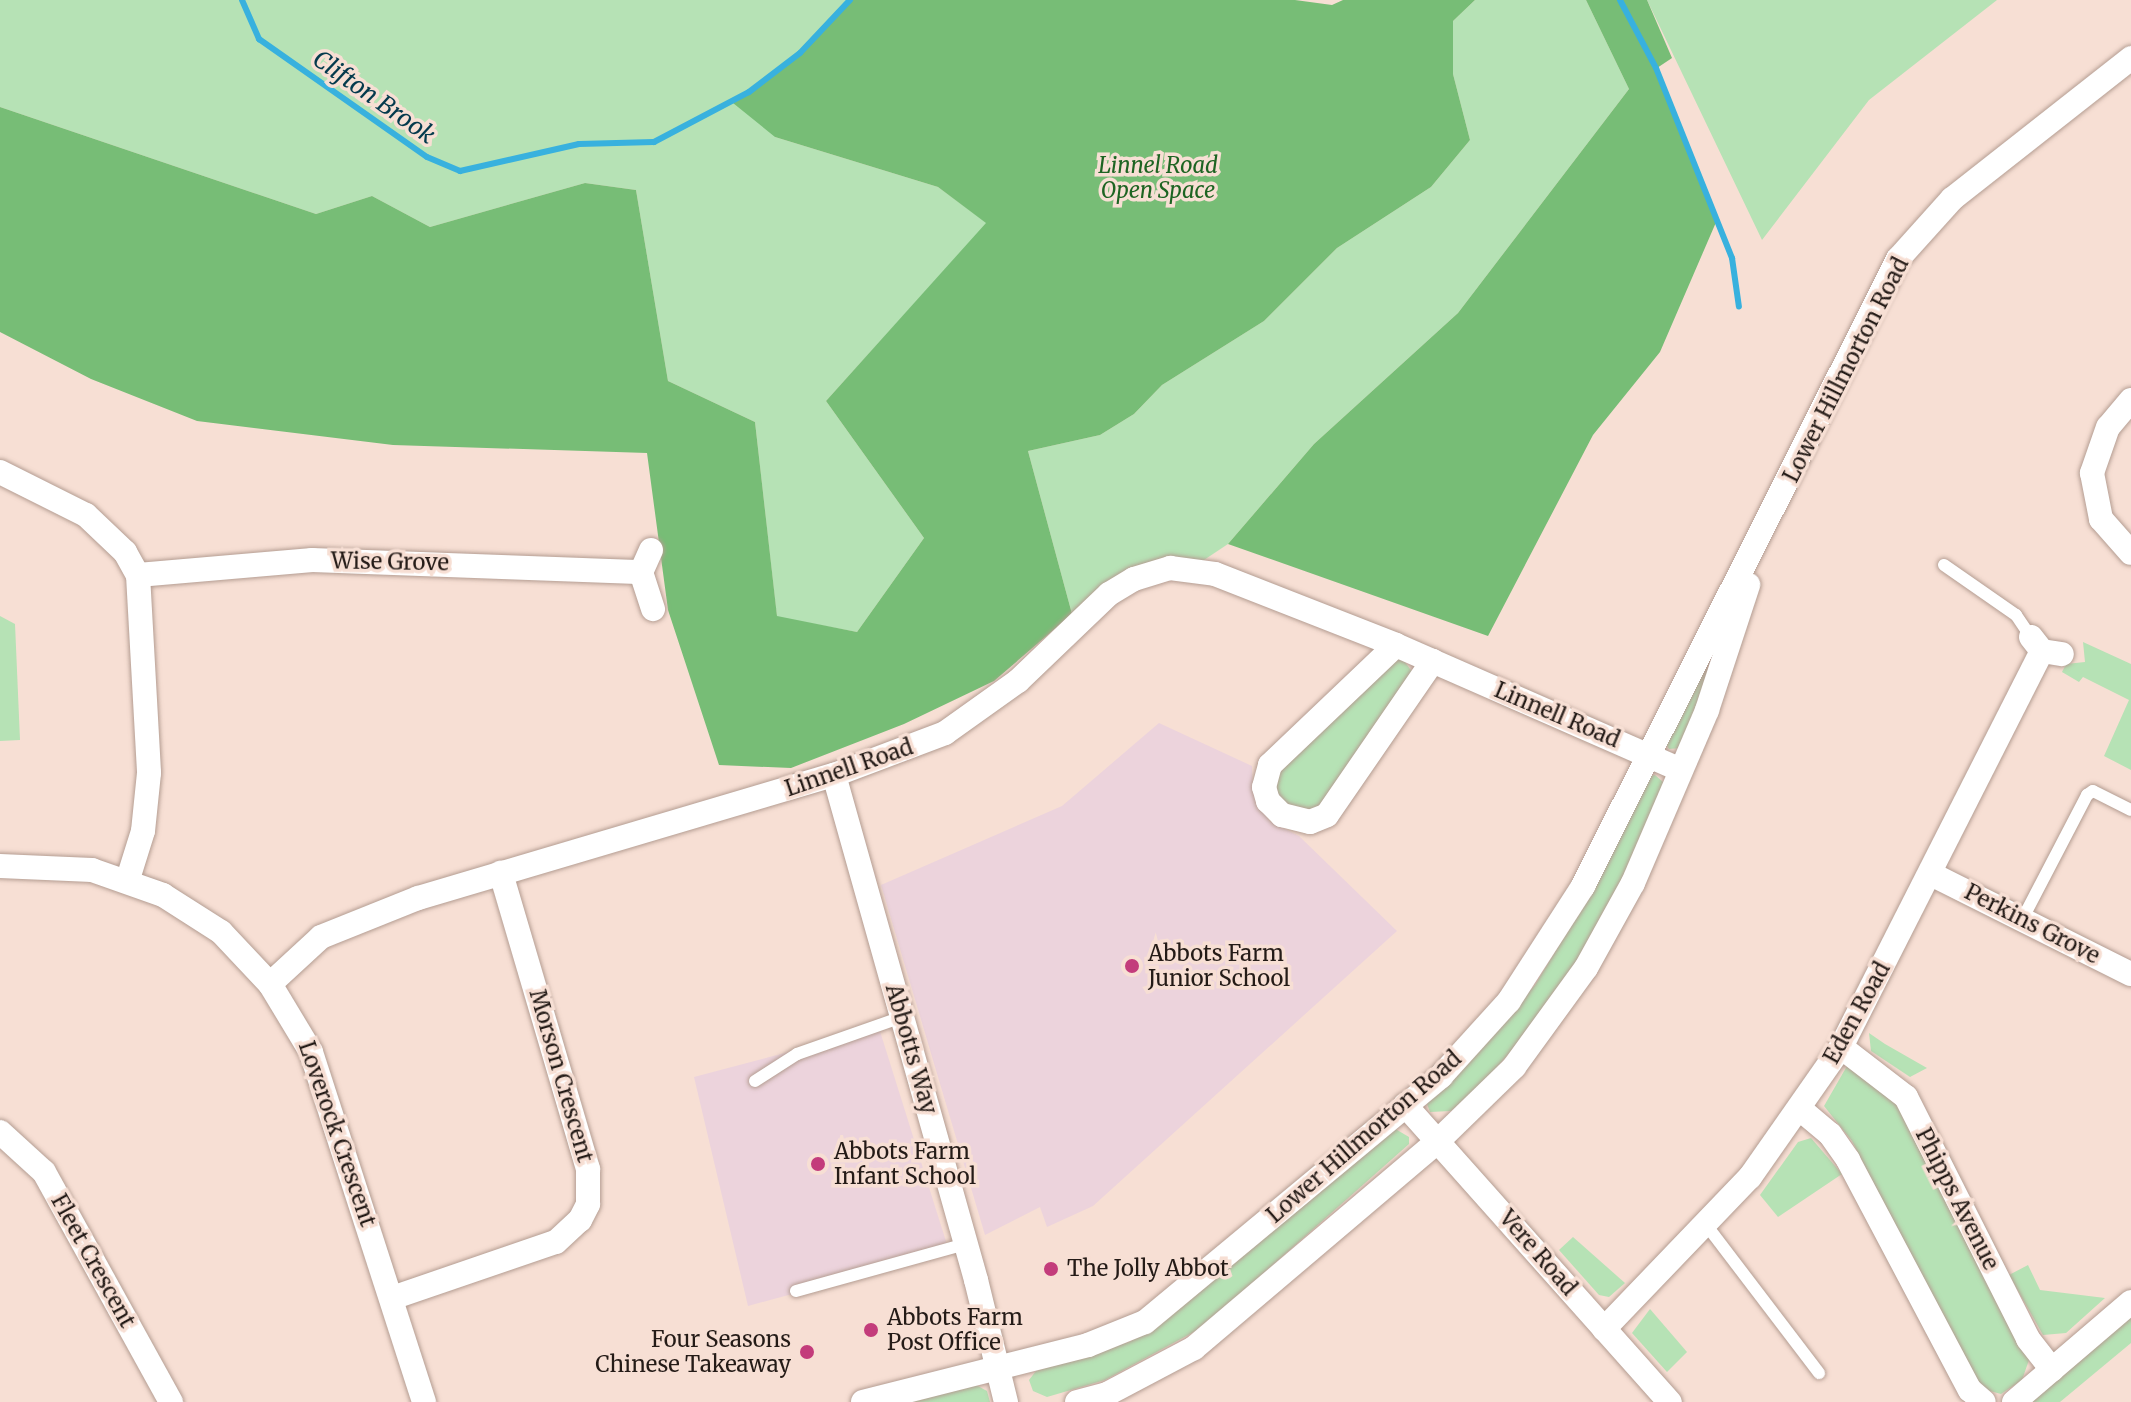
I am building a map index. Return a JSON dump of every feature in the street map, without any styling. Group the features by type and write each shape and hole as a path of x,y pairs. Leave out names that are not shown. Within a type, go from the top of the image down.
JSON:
{"street":[{"name":"Lower Hillmorton Road","path":"863,1402 998,1370 1145,1322 1441,1076 1517,990 1583,886 1761,540 1898,259 1952,199 2129,66"},
{"path":"2131,400 2108,427 2092,473 2101,519 2131,553"},
{"path":"0,472 86,515 125,552 138,575 149,773 143,831 127,882"},
{"name":"Lower Hillmorton Road","path":"1077,1402 1107,1394 1194,1348 1438,1141 1514,1067 1586,968 1633,883 1720,673 1761,540"},
{"name":"Wise Grove","path":"138,575 312,560 646,561 653,609"},
{"name":"Linnell Road","path":"270,984 321,937 418,898 834,775 945,733 1018,681 1109,594 1155,571 1184,567 1215,574 1396,645 1681,770"},
{"path":"1396,645 1270,765 1264,787 1268,801 1282,815 1310,822 1327,815 1433,661"},
{"name":"Eden Road","path":"1604,1329 1707,1226 1800,1109 1841,1047 1933,875 2045,647"},
{"name":"Abbotts Way","path":"834,775 964,1237 1006,1402"},
{"name":"Loverock Crescent","path":"0,866 92,870 163,895 221,932 270,984 311,1052 424,1402"},
{"name":"Morson Crescent","path":"392,1298 556,1242 580,1220 588,1204 588,1169 501,873"},
{"name":"Perkins Grove","path":"1933,875 2131,974"},
{"name":"Phipps Avenue","path":"1841,1047 1906,1097 2028,1339 2052,1370"},
{"name":"Vere Road","path":"1405,1105 1670,1402"},
{"path":"1800,1109 1830,1134 1848,1160 1970,1390 1984,1402"},
{"name":"Fleet Crescent","path":"0,1132 44,1172 171,1402"},
{"path":"2014,1402 2131,1302"}],"lane":[{"path":"1944,565 2016,615 2045,647"},
{"path":"2023,918 2087,795 2093,791 2131,810"},
{"path":"755,1081 797,1054 902,1017"},
{"path":"1707,1226 1819,1373"},
{"path":"796,1291 964,1237"}],"shaded area":[{"name":"Abbots Farm Junior School","path":"1159,723 1252,766 1253,789 1269,821 1299,836 1397,931 1093,1206 1047,1227 1040,1207 985,1235 881,885 1062,806"},
{"name":"Abbots Farm Infant School","path":"879,1028 949,1251 748,1306 694,1077"}],"green space":[{"path":"0,0 849,0 800,53 749,92 775,137 938,187 987,223 826,401 924,538 857,632 777,617 755,422 668,381 636,190 585,183 430,227 372,196 316,214 0,107"},
{"name":"Linnel Road Open Space","path":"849,0 1295,0 1332,5 1343,0 1475,0 1453,21 1453,74 1470,140 1431,187 1337,248 1264,321 1162,385 1134,414 1100,435 1028,451 1072,614 994,681 904,724 791,768 719,765 668,610 647,453 393,445 197,421 91,379 0,332 0,107 316,214 372,196 430,227 585,183 636,190 668,381 755,422 777,616 857,632 924,538 826,401 986,223 938,187 775,137 733,103 800,53"},
{"path":"1475,0 1586,0 1629,89 1458,313 1314,444 1228,544 1201,562 1072,614 1028,451 1100,435 1134,414 1162,385 1264,321 1337,248 1431,187 1470,140 1453,74 1453,21"},
{"path":"1586,0 1647,0 1672,58 1657,68 1717,220 1660,352 1593,435 1488,636 1228,544 1314,444 1458,313 1629,89"},
{"path":"1647,0 1997,0 1869,100 1762,240"},
{"path":"1729,613 1682,748 1669,749 1665,743"},
{"path":"0,616 15,624 20,740 0,741"},
{"path":"2083,642 2131,664 2131,770 2104,756 2129,700 2083,677 2079,682 2062,672 2066,664 2085,662"},
{"path":"1391,658 1402,658 1413,673 1322,809 1302,815 1274,800 1273,777"},
{"path":"1655,775 1663,782 1661,795 1599,927 1555,1000 1486,1080 1451,1111 1430,1112 1427,1104 1435,1093 1535,985 1587,899 1645,777"},
{"path":"1869,1033 1927,1068 1910,1077 1871,1051"},
{"path":"1847,1066 1899,1100 2029,1360 2022,1380 2001,1394 1979,1388 1852,1141 1824,1106"},
{"path":"1392,1127 1409,1137 1409,1144 1203,1327 1105,1380 1047,1397 1033,1391 1029,1380 1036,1371 1129,1342 1161,1322"},
{"path":"1811,1138 1842,1174 1778,1217 1760,1195 1798,1142"},
{"path":"1573,1237 1625,1283 1609,1297 1599,1295 1559,1250"},
{"path":"2028,1265 2040,1290 2105,1298 2066,1333 2043,1335 2009,1275"},
{"path":"1650,1309 1687,1352 1667,1372 1632,1333"},
{"path":"2131,1317 2131,1343 2060,1402 2032,1402"},
{"path":"976,1385 987,1391 990,1402 903,1402"}],"waterway":[{"name":"Clifton Brook","path":"242,0 259,39 427,157 460,171 579,144 654,142 749,92 800,53 850,0"},
{"path":"1620,0 1656,68 1732,258 1739,307"}],"place":[{"name":"Abbots Farm Junior School","path":"1132,966"},
{"name":"Abbots Farm Infant School","path":"818,1164"},
{"name":"The Jolly Abbot","path":"1051,1269"},
{"name":"Abbots Farm Post Office","path":"871,1330"},
{"name":"Four Seasons Chinese Takeaway","path":"807,1352"}]}
